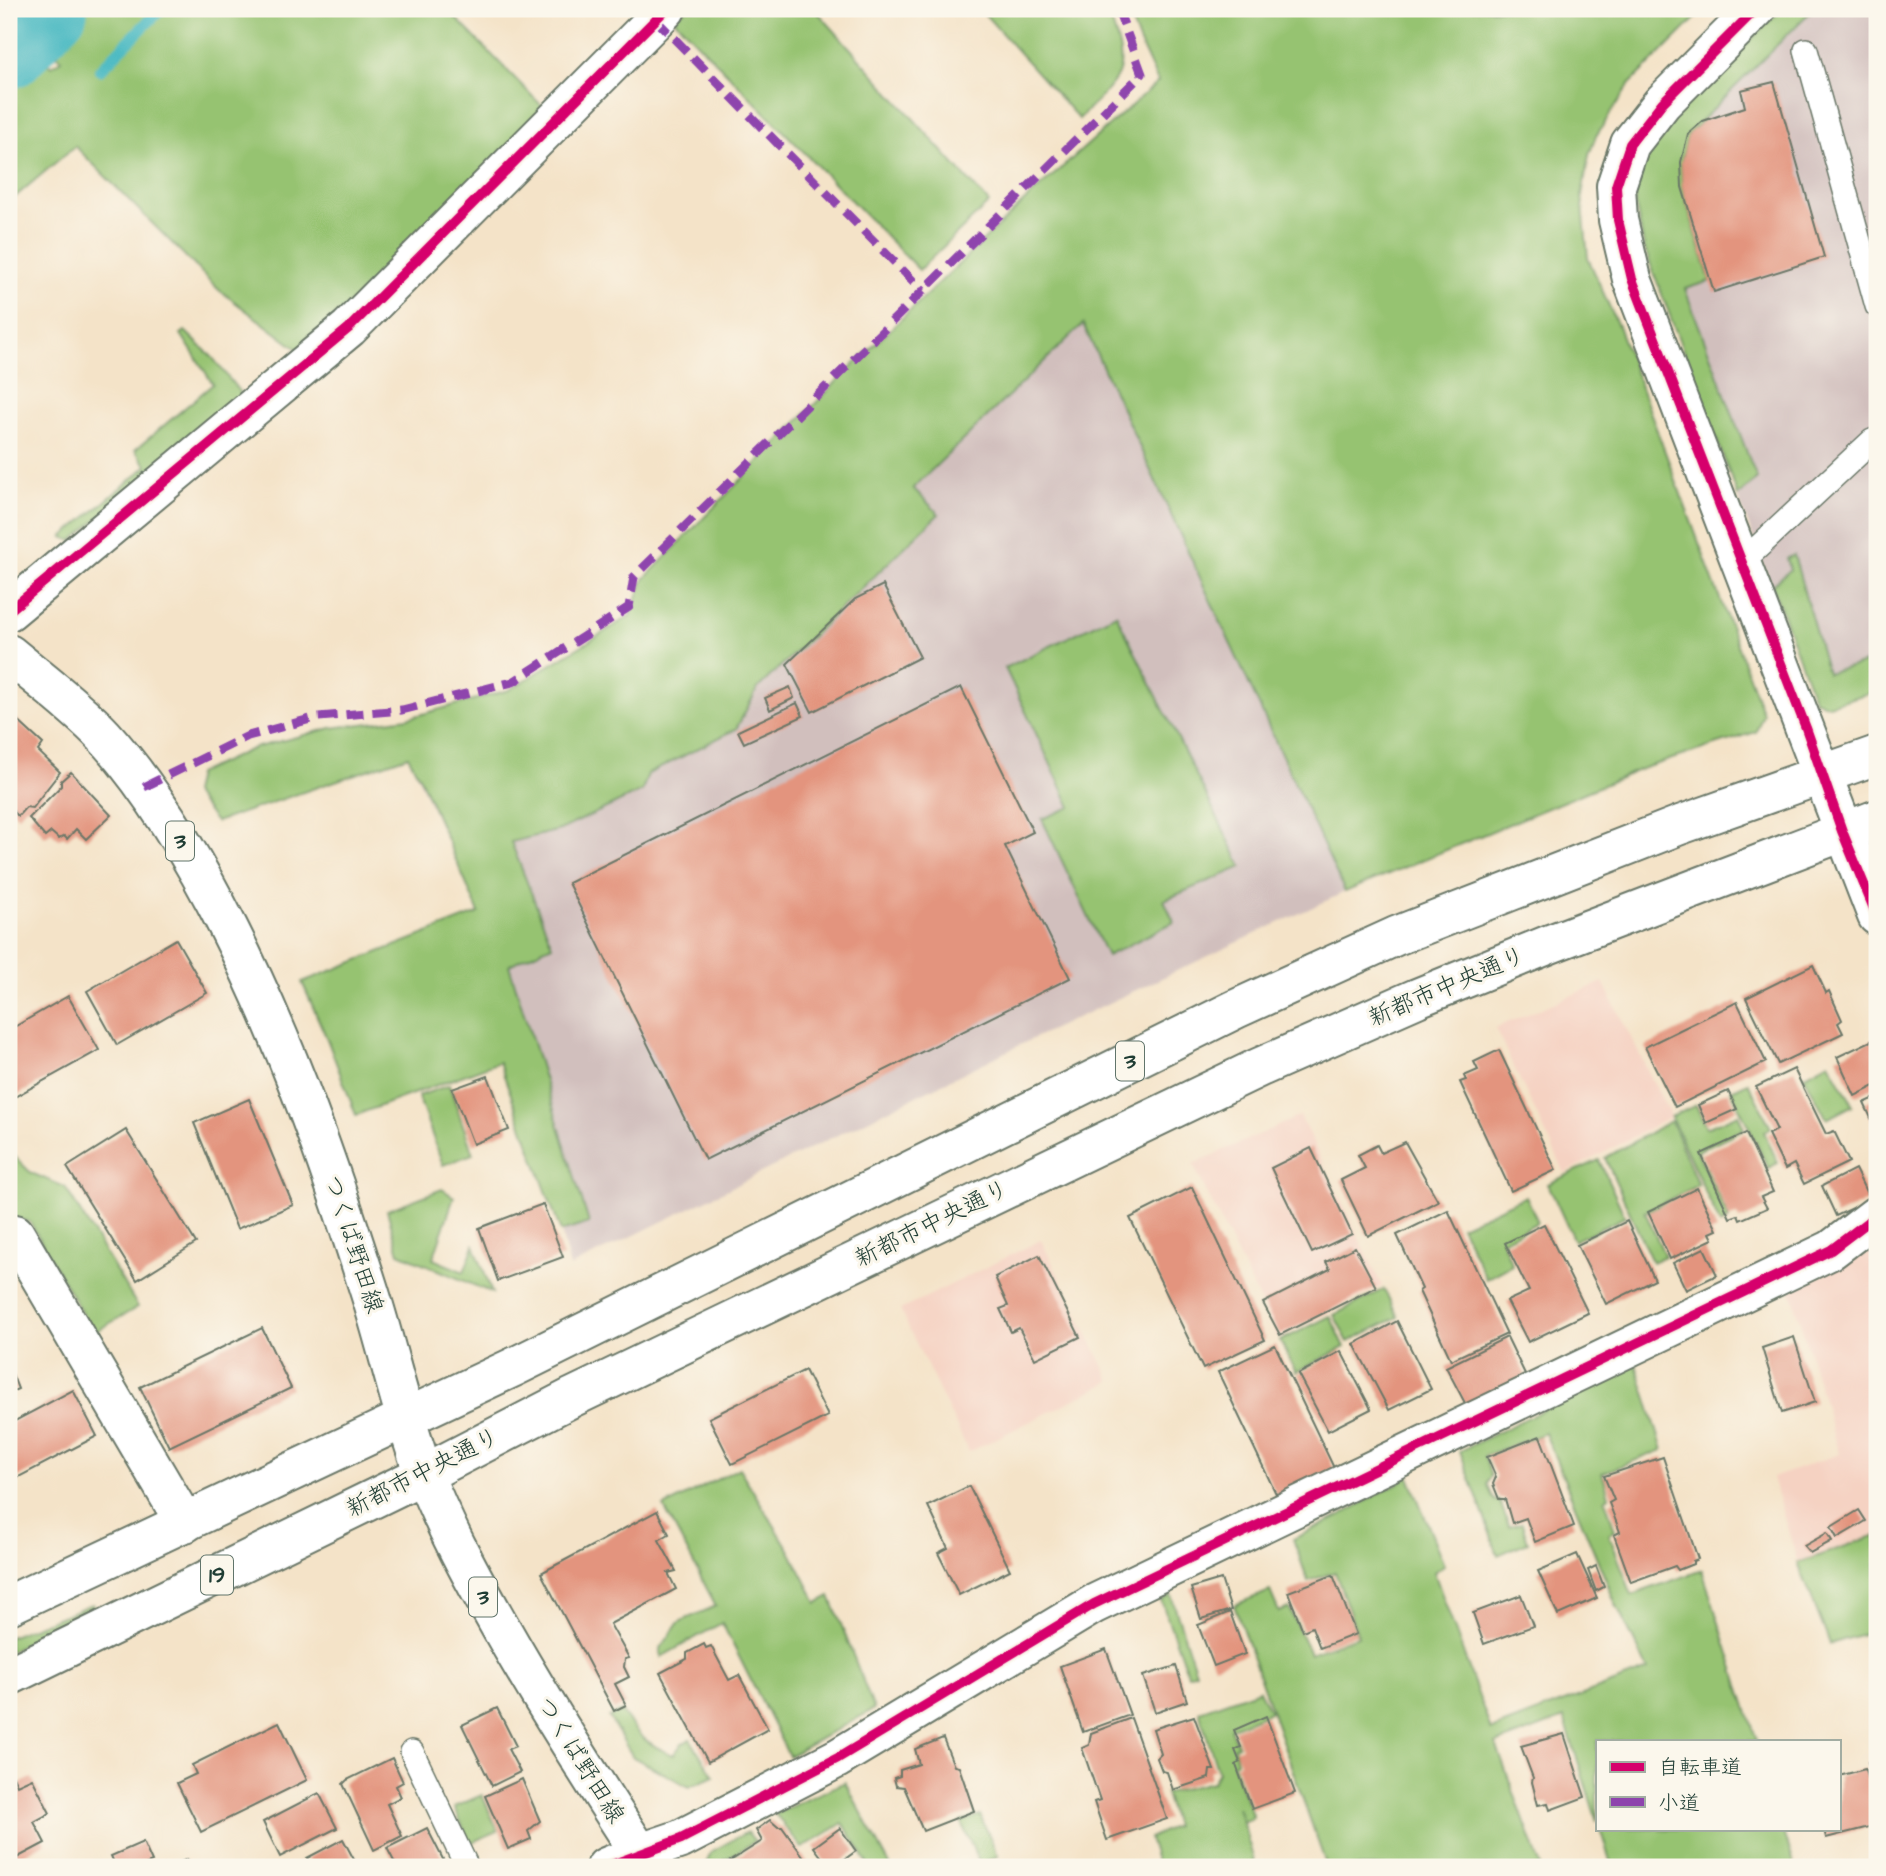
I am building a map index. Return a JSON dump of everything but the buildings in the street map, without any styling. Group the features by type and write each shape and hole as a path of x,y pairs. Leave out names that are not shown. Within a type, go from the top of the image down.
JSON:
{"main road":[{"path":"9,611 349,328 666,9"},
{"path":"1756,9 1662,103 1630,144 1616,186 1618,220 1632,279 1822,774 1860,825 1877,916"},
{"name":"つくば野田線","path":"15,670 103,735 144,787 181,842 220,911 254,979 298,1082 326,1158 371,1296 424,1474 466,1566 632,1863"},
{"name":"3","path":"406,1417 514,1367 1236,1009 1396,936 1680,825 1877,755"},
{"name":"新都市中央通り","path":"9,1676 424,1474 571,1398 1258,1068 1417,998 1860,825"},
{"path":"632,1863 838,1758 1094,1604 1831,1250 1877,1215"},
{"path":"9,1233 15,1234 185,1523"},
{"name":"19","path":"9,1605 406,1417"}],"lane":[{"path":"1806,50 1877,306"},
{"path":"1742,562 1877,439"},
{"path":"412,1752 467,1867"}],"shaded area":[{"path":"1782,9 1877,9 1877,691 1828,705 1814,699 1644,247 1644,160"},
{"path":"1030,196 1083,324 1345,892 1036,1037 570,1267 561,1232 450,924 479,912 408,756 216,822 193,793 197,774 254,748 331,728 408,718 509,690 630,616 644,579 848,370"},
{"path":"1603,982 1671,1117 1565,1173 1495,1028"},
{"path":"1300,1116 1382,1286 1278,1338 1193,1164"},
{"path":"1041,1240 1111,1381 969,1452 900,1310"},
{"path":"1877,1247 1877,1535 1798,1563 1772,1478 1839,1454 1791,1291"}],"green space":[{"path":"68,9 447,9 548,112 300,351 219,290 75,146 9,202 9,71 28,52 51,66 61,60 43,33"},
{"path":"686,9 815,9 989,203 919,270 674,19"},
{"path":"980,9 1107,9 1120,53 1116,78 1079,119"},
{"path":"1127,9 1705,9 1630,84 1596,136 1589,155 1582,195 1588,258 1618,326 1763,714 1756,732 1644,768 1345,892 1083,324 913,488 939,514 758,688 736,729 648,774 642,791 560,830 511,842 552,945 509,965 589,1223 561,1232 499,1062 356,1115 302,982 479,913 421,780 408,756 216,822 193,793 197,774 254,748 331,728 408,718 509,690 630,616 644,579 848,370 1030,196 1158,82"},
{"path":"1782,9 1813,9 1688,134 1681,162 1682,187 1710,281 1685,289 1757,479 1738,496 1644,247 1634,197 1644,160 1669,120"},
{"path":"185,331 212,357 242,395 72,541 63,537 147,466 135,450 213,384 181,334"},
{"path":"1794,555 1827,673 1877,660 1877,691 1828,705 1814,699 1772,585 1790,570 1787,558"},
{"path":"1116,614 1242,867 1164,900 1174,922 1107,956 1042,819 1071,807 1005,668"},
{"path":"1829,1062 1853,1105 1827,1119 1804,1076"},
{"path":"1748,1082 1771,1128 1764,1132 1778,1163 1768,1168 1731,1090"},
{"path":"449,1085 473,1154 443,1165 418,1096"},
{"path":"1696,1105 1706,1128 1738,1114 1744,1129 1697,1151 1729,1219 1720,1224 1671,1117"},
{"path":"1671,1121 1698,1185 1645,1212 1665,1256 1652,1262 1605,1158"},
{"path":"9,1151 31,1173 65,1187 138,1307 93,1333 30,1222 9,1217"},
{"path":"1599,1160 1625,1217 1574,1241 1548,1184"},
{"path":"442,1189 454,1197 433,1259 464,1272 474,1245 492,1293 399,1253 387,1210"},
{"path":"1526,1196 1538,1222 1502,1241 1512,1265 1486,1279 1461,1226"},
{"path":"1384,1289 1398,1317 1348,1342 1334,1315"},
{"path":"1330,1316 1345,1347 1296,1372 1280,1341"},
{"path":"1636,1364 1663,1450 1602,1473 1609,1496 1605,1499 1615,1530 1609,1534 1632,1595 1702,1570 1757,1740 1596,1740 1596,1818 1564,1718 1496,1744 1541,1867 1327,1867 1234,1605 1270,1591 1279,1612 1289,1608 1310,1654 1358,1636 1335,1572 1308,1581 1293,1539 1409,1477 1444,1565 1434,1572 1491,1730 1648,1670 1615,1602 1545,1433 1484,1456 1491,1475 1487,1484 1494,1500 1500,1502 1509,1526 1522,1523 1528,1542 1498,1555 1460,1451"},
{"path":"739,1468 790,1551 817,1603 830,1596 874,1709 789,1756 722,1623 661,1657 661,1648 679,1622 716,1606 664,1507"},
{"path":"1877,1535 1877,1630 1830,1644 1798,1563"},
{"path":"1171,1595 1196,1672 1188,1675 1161,1600"},
{"path":"92,1604 95,1609 9,1652 9,1637"},
{"path":"1259,1690 1270,1712 1230,1729 1238,1745 1234,1747 1237,1761 1233,1764 1253,1818 1243,1822 1238,1807 1256,1867 1158,1867 1149,1838 1175,1826 1165,1793 1212,1782 1218,1772 1199,1711"},
{"path":"622,1712 644,1738 673,1755 690,1739 714,1776 689,1787 633,1757 609,1717"},
{"path":"845,1782 891,1867 870,1867 843,1823 802,1848 775,1814"},
{"path":"482,1795 498,1831 470,1843 454,1807"},
{"path":"980,1815 998,1856 980,1864 961,1822"},
{"path":"1600,1830 1783,1830 1795,1867 1612,1867"},
{"path":"747,1832 755,1841 722,1862 726,1867 705,1867 711,1852"}],"waterway":[{"path":"9,53 52,9"},
{"path":"100,70 161,9"}],"marked path":[{"path":"144,787 248,736 318,717 402,710 513,682 629,607 634,577 1142,74 1118,9"},
{"path":"655,19 923,291"}],"cycle path":[{"path":"9,611 349,328 666,9"},
{"path":"1756,9 1662,103 1630,144 1616,186 1618,220 1632,279 1806,728 1842,831 1877,916"},
{"path":"606,1867 681,1839 838,1758 1094,1604 1831,1250 1877,1215"}]}
